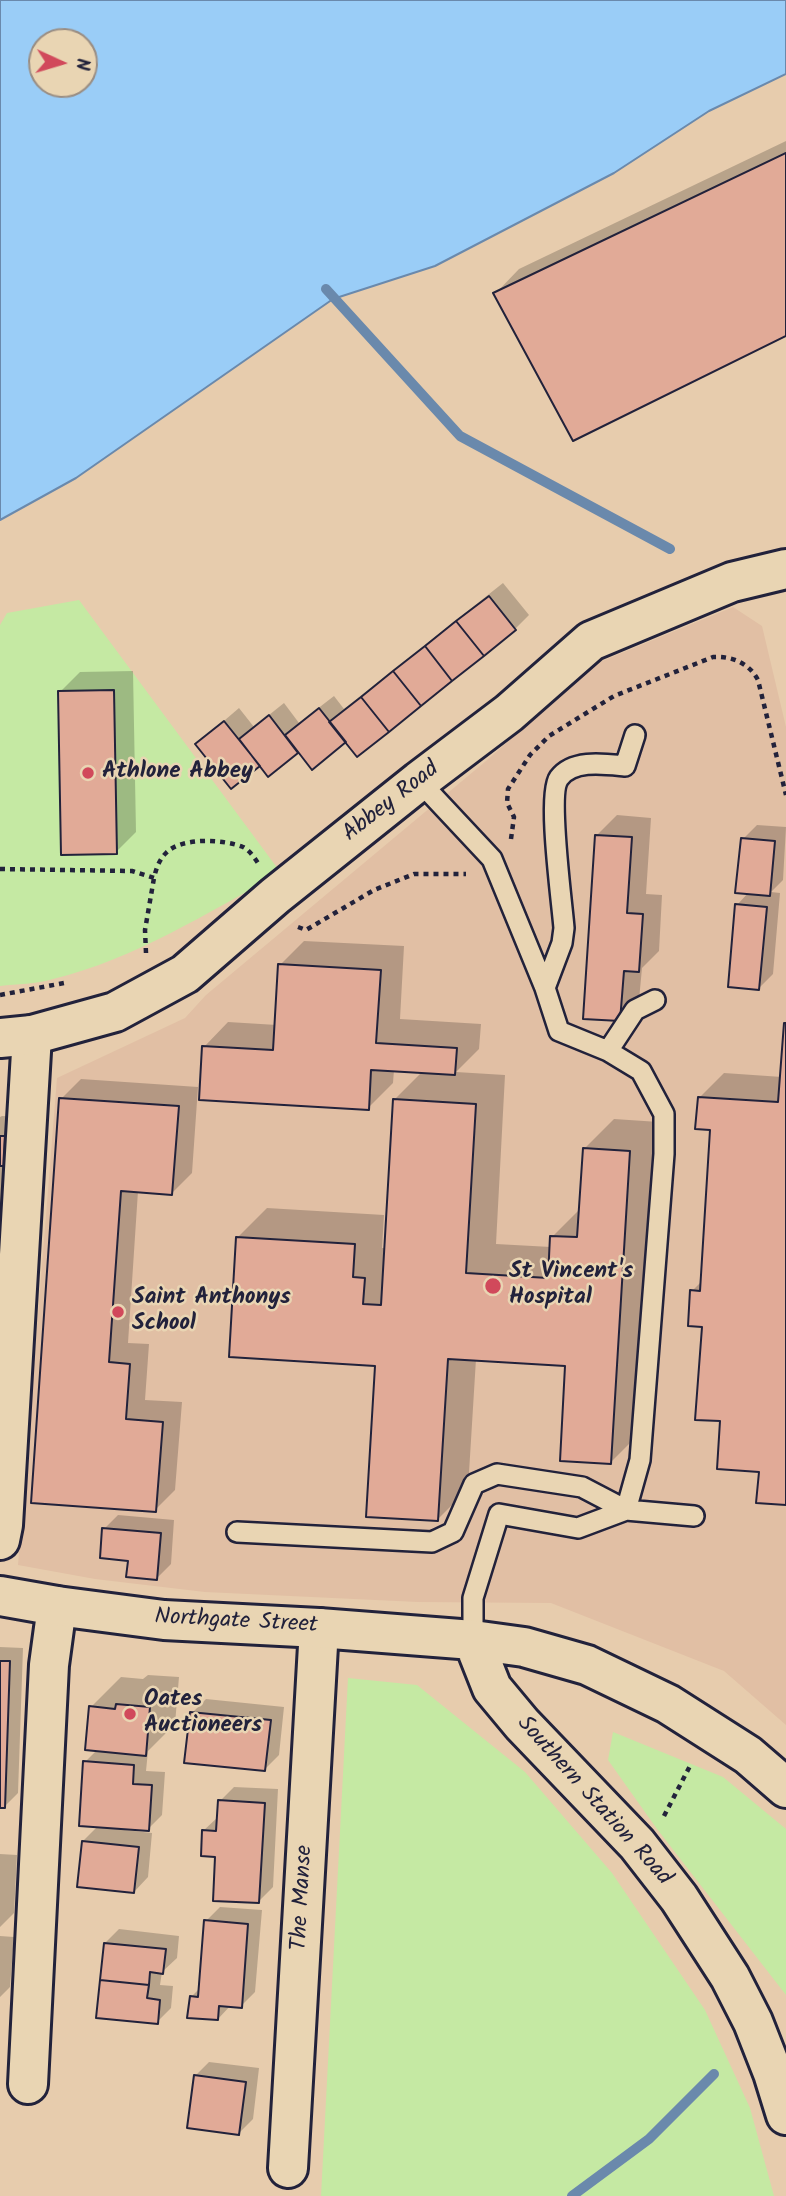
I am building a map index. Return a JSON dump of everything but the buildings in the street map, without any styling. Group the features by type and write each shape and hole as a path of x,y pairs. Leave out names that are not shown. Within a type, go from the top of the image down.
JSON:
{"street":[{"name":"Abbey Road","path":"16,1036 116,1012 185,974 275,896 509,713 591,641 732,582 786,569"},
{"path":"0,1540 3,1525 16,1036"},
{"name":"Northgate Street","path":"0,1595 58,1606 164,1620 319,1628 473,1640 524,1647 587,1665 668,1704 748,1755 786,1788"},
{"path":"28,2084 49,1665 58,1606"},
{"name":"The Manse","path":"288,2168 319,1628"},
{"name":"Southern Station Road","path":"473,1640 492,1688 522,1724 637,1844 680,1898 730,1977 753,2022 774,2073 786,2115"}],"lane":[{"path":"545,988 562,943 564,928 554,813 554,793 558,778 569,769 581,765 625,766 635,735"},
{"path":"419,781 492,859 545,988 559,1031 608,1051 641,1071 664,1114 664,1154 640,1460 626,1510"},
{"path":"608,1051 635,1010 655,1000"},
{"path":"237,1532 432,1542 453,1532 474,1484 497,1474 582,1487 626,1510 694,1516"},
{"path":"473,1640 473,1598 499,1514 578,1528 626,1510"}],"path":[{"path":"146,954 145,930 154,878 157,866 167,852 182,844 229,843 245,848 260,867"},
{"path":"0,869 132,871 154,878"},
{"path":"290,919 306,930 374,890 414,874 465,875"},
{"path":"135,959 155,951"},
{"path":"0,995 68,982"},
{"path":"662,1819 677,1791"}],"shaded area":[{"name":"St Vincent's Hospital","path":"733,607 762,626 786,727 786,1725 724,1671 551,1603 418,1602 205,1592 95,1579 18,1565 57,1078 185,1018 206,995 486,761 595,664"}],"green space":[{"path":"79,600 281,873 170,933 113,959 47,981 0,986 0,625 7,613"},
{"path":"348,1678 417,1685 525,1772 612,1873 705,2010 750,2108 774,2196 321,2196"},
{"path":"613,1732 723,1777 786,1829 786,1995 657,1829 608,1760"}],"water":[{"path":"0,0 786,0 786,74 709,111 614,173 435,266 333,299 76,478 0,520"}],"waterway":[{"path":"326,289 460,436 670,549"},
{"path":"572,2196 649,2139 714,2074"}],"place":[{"name":"Athlone Abbey","path":"88,773"},
{"name":"St Vincent's Hospital","path":"493,1286"},
{"name":"Saint Anthonys School","path":"118,1312"},
{"name":"Oates Auctioneers","path":"130,1714"}]}
